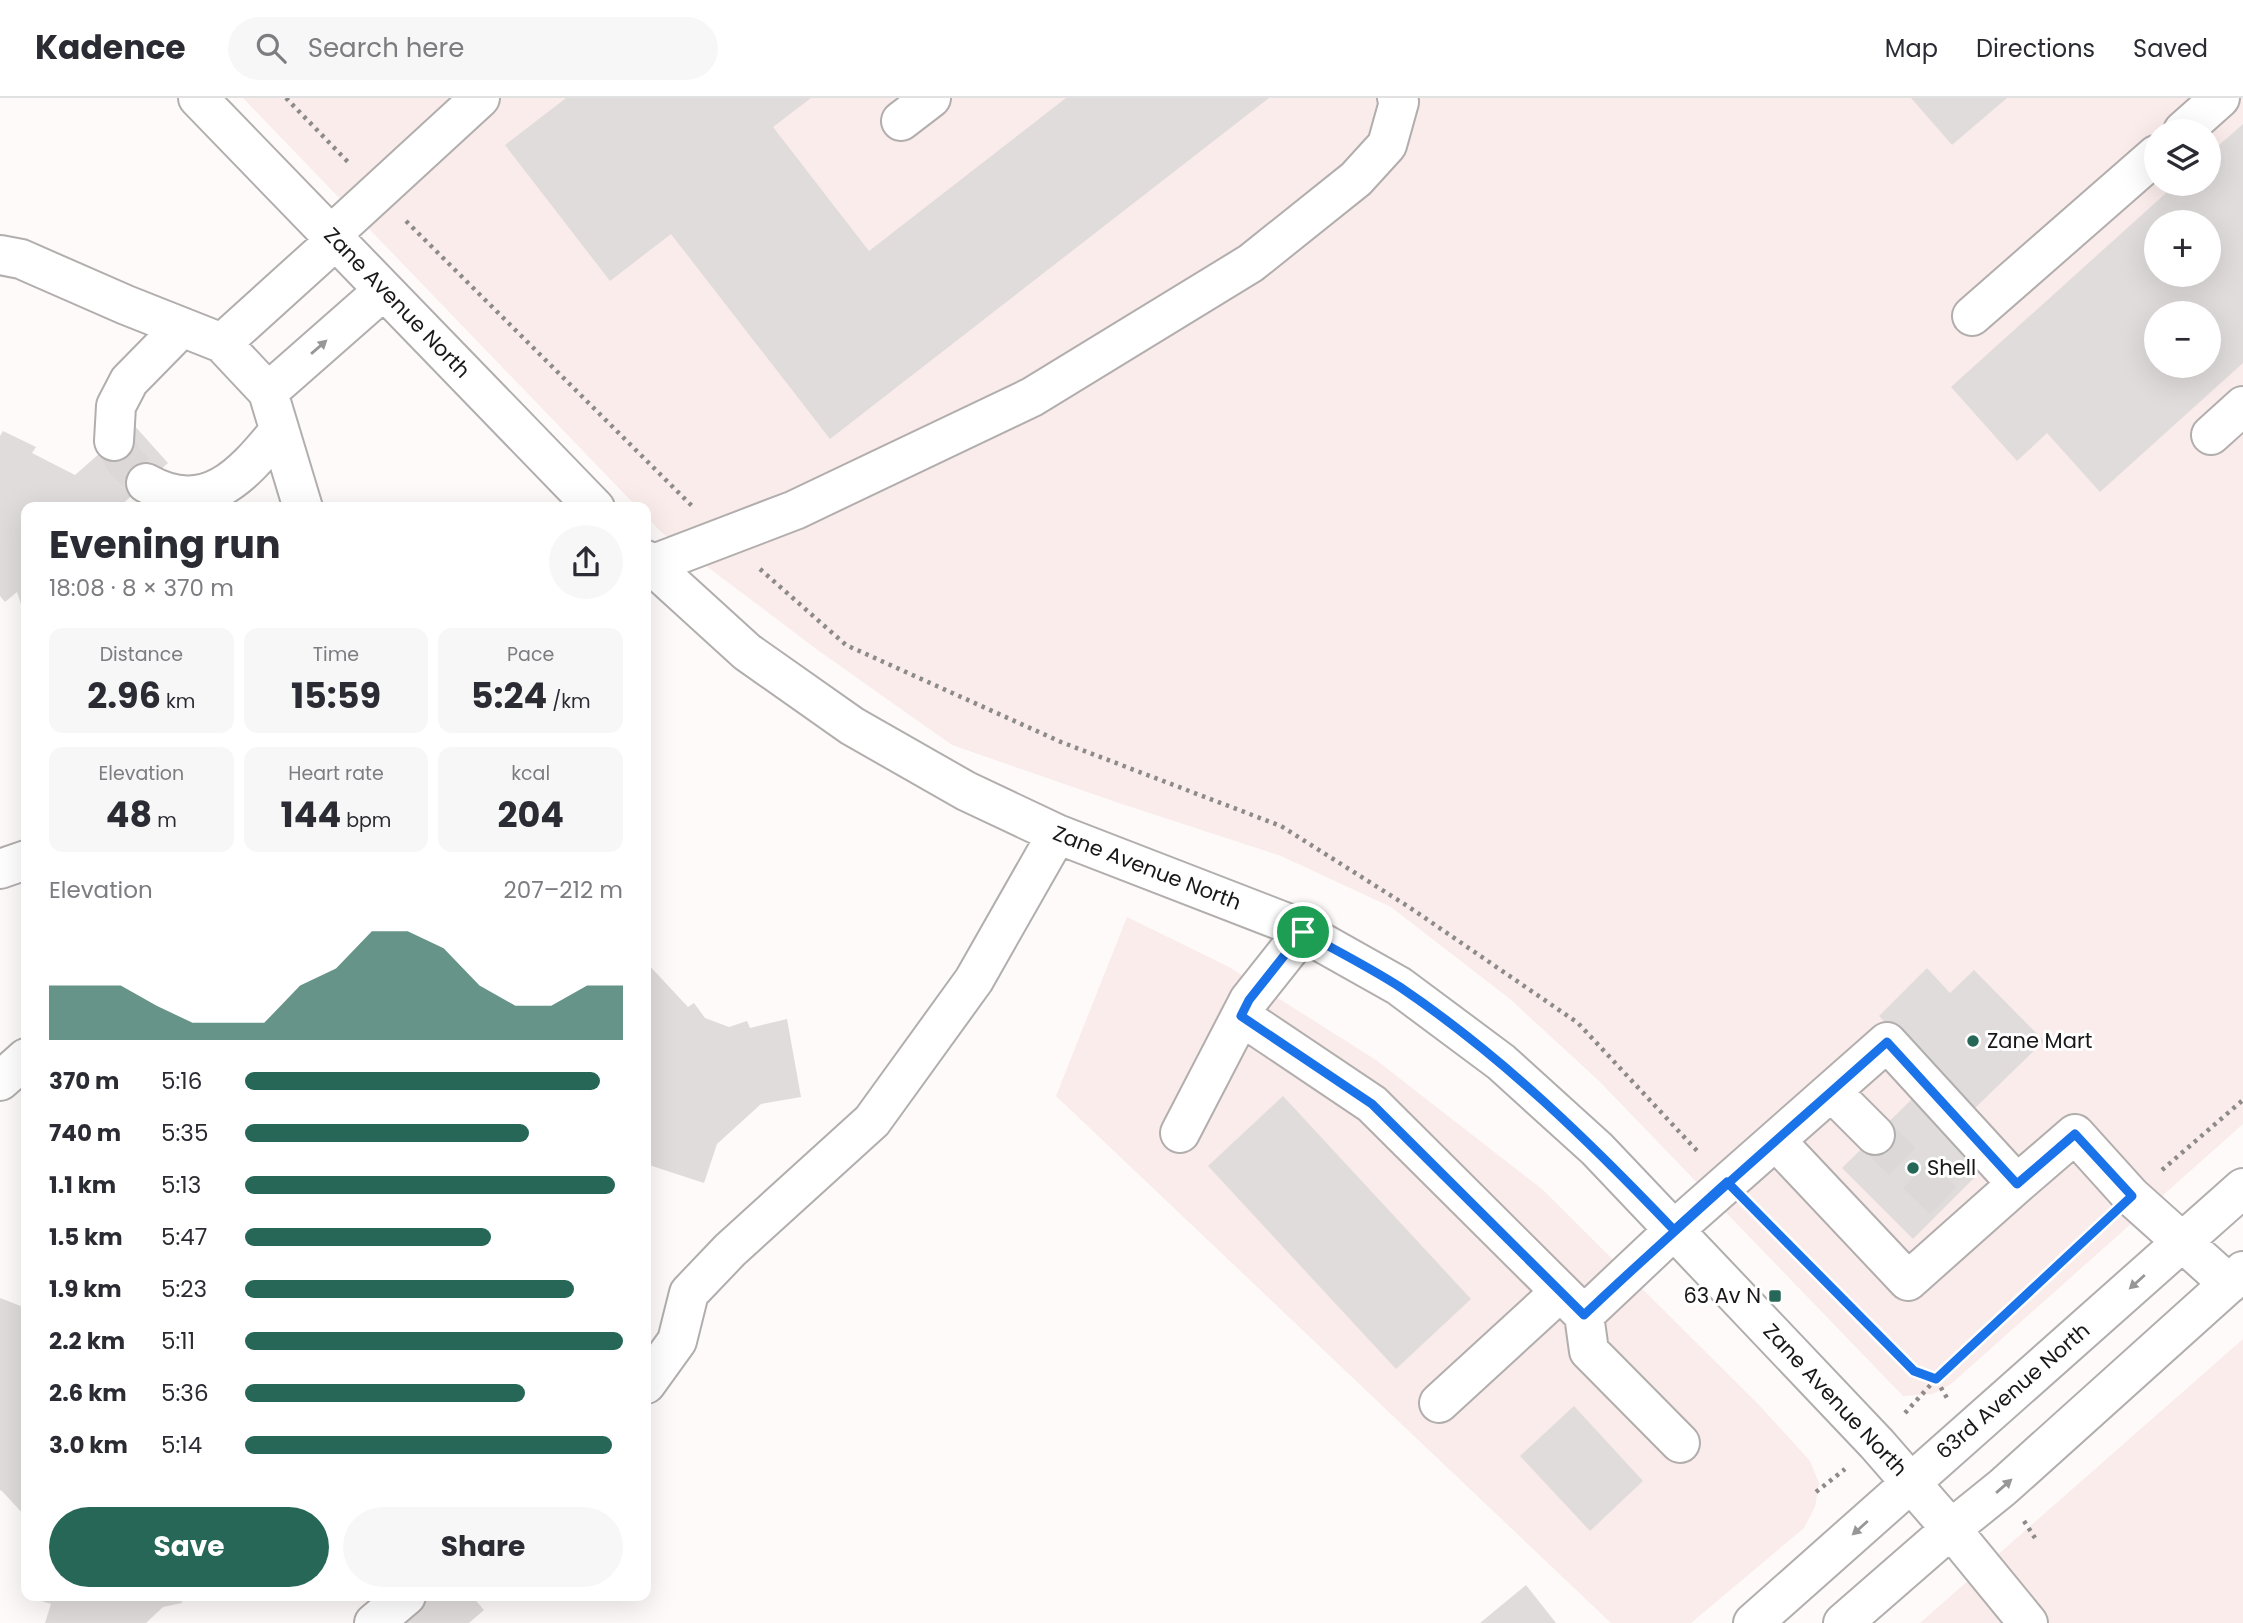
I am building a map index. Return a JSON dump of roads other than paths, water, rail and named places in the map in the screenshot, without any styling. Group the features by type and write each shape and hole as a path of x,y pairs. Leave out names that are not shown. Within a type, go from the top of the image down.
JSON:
{"street":[{"name":"Zane Avenue North","path":"198,98 589,502"},
{"path":"222,343 334,237 377,192 480,98"},
{"path":"901,121 931,98"},
{"path":"651,561 794,510 1032,397 1251,263 1356,179 1387,145 1397,98"},
{"path":"2196,119 2220,98"},
{"path":"1972,316 2144,166"},
{"path":"0,256 22,259 126,305 222,343 268,392 301,502"},
{"path":"268,392 384,290"},
{"path":"114,441 116,406 129,381 183,327"},
{"path":"2211,435 2243,406"},
{"path":"146,483 163,492 193,497 223,487 249,468 278,432"},
{"name":"Zane Avenue North","path":"651,565 747,652 852,726 966,791 1057,834 1287,923 1399,986 1501,1062 1597,1149 1911,1482 2028,1623"},
{"path":"651,1377 677,1341 689,1293 730,1251 872,1121 974,980 1057,834"},
{"path":"0,869 21,862"},
{"path":"1180,1133 1249,1000 1303,932"},
{"path":"1241,1016 1372,1104 1572,1303 1589,1351 1680,1443"},
{"path":"1439,1403 1674,1230 1887,1042 2017,1184"},
{"path":"0,1082 21,1063"},
{"path":"1832,1092 1875,1135"},
{"path":"1776,1140 1908,1281 1958,1215 2017,1184 2075,1134 2132,1196 2182,1242 2236,1277 2003,1488 1951,1529 1843,1623"},
{"name":"63rd Avenue North","path":"1753,1623 2243,1188"},
{"path":"374,1623 400,1601"}],"tunnel":[{"path":"114,441 123,459 146,483"},
{"path":"1875,1135 1947,1204"}],"place":[{"name":"Zane Mart","path":"1973,1041"},
{"name":"Shell","path":"1913,1168"},
{"name":"63 Av N","path":"1775,1296"}]}
